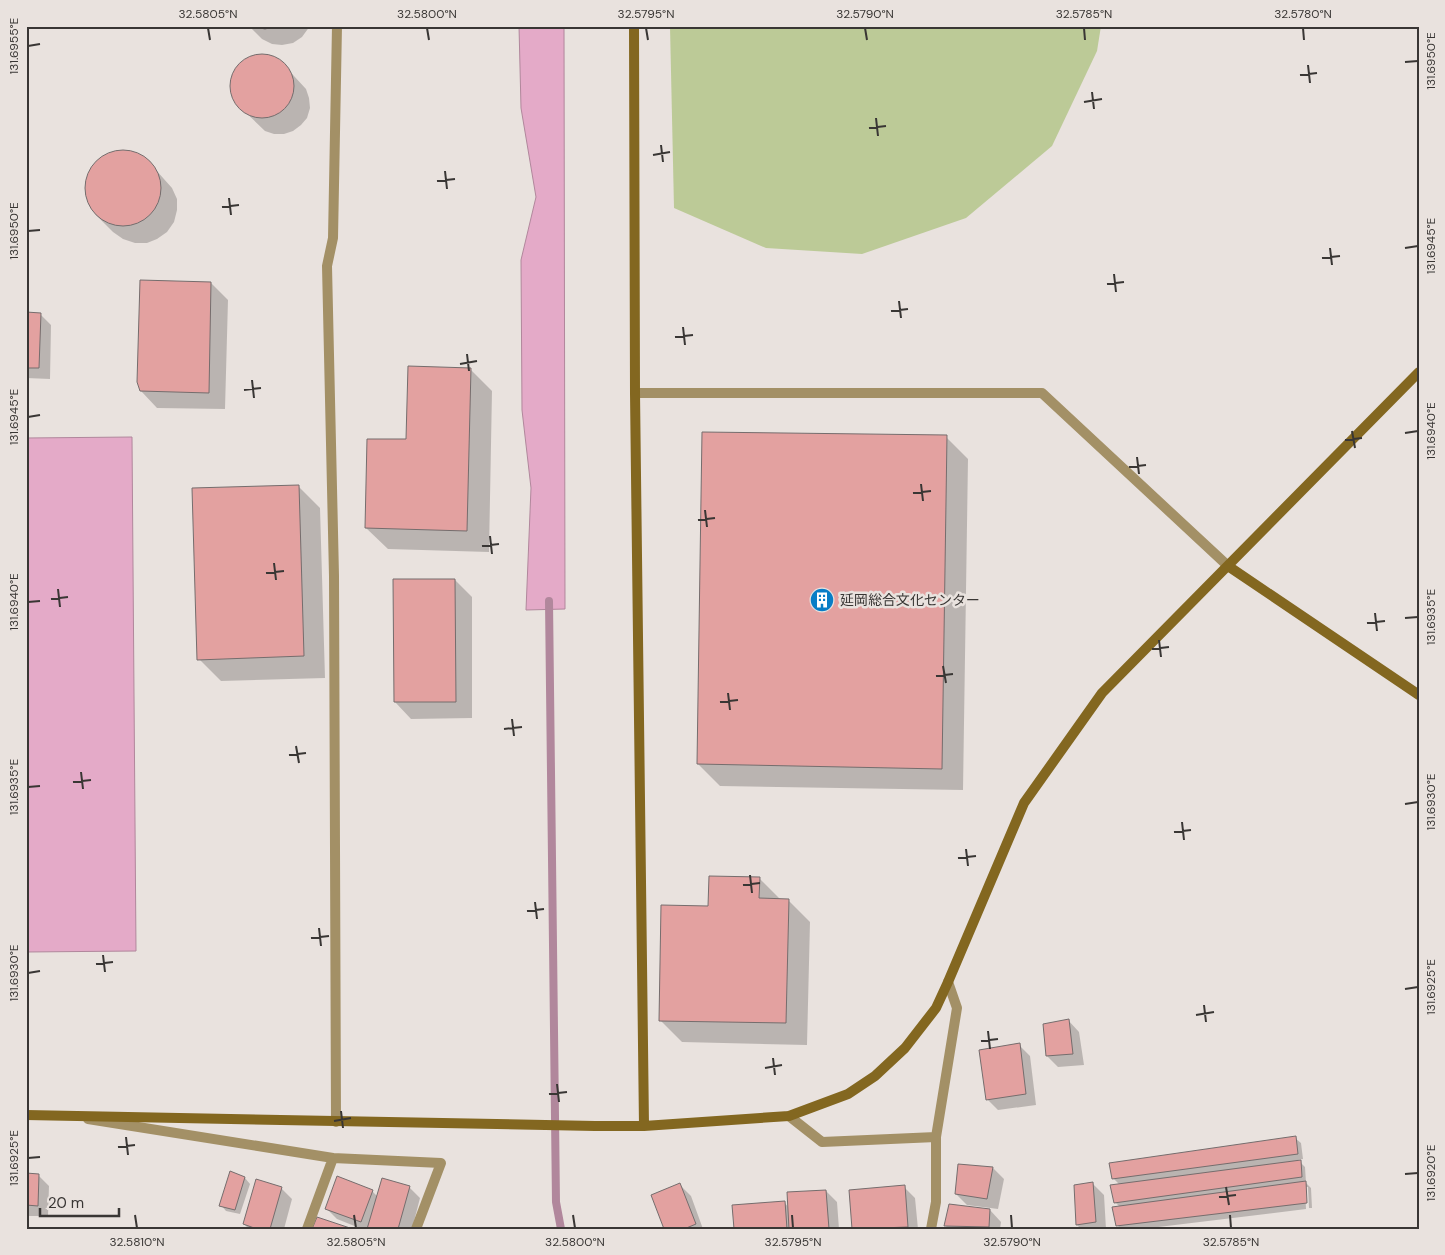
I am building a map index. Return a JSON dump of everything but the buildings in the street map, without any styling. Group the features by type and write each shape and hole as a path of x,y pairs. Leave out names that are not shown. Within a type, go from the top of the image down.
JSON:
{"street":[{"path":"336,1122 334,576 327,266 333,238 337,26"},
{"path":"634,26 635,393 644,1126"},
{"path":"26,1115 644,1126 789,1116 848,1094 875,1076 905,1048 936,1008 1024,802 1102,693 1419,372"},
{"path":"635,393 1042,393 1228,566 1419,695"},
{"path":"931,1229 936,1202 936,1137 958,1008 948,982"},
{"path":"67,1116 333,1158 441,1163 416,1229"},
{"path":"789,1116 822,1142 936,1137"},
{"path":"307,1229 333,1158"}],"green space":[{"path":"670,26 1101,26 1097,51 1052,146 966,218 862,254 766,248 674,208"}],"shaded area":[{"path":"519,26 564,26 565,609 526,610 531,488 522,410 521,260 536,197 521,108"},
{"path":"132,437 136,951 26,952 26,438"}],"waterway":[{"path":"549,601 556,1202 561,1229"}],"place":[{"name":"延岡総合文化センター","path":"822,600"}]}
